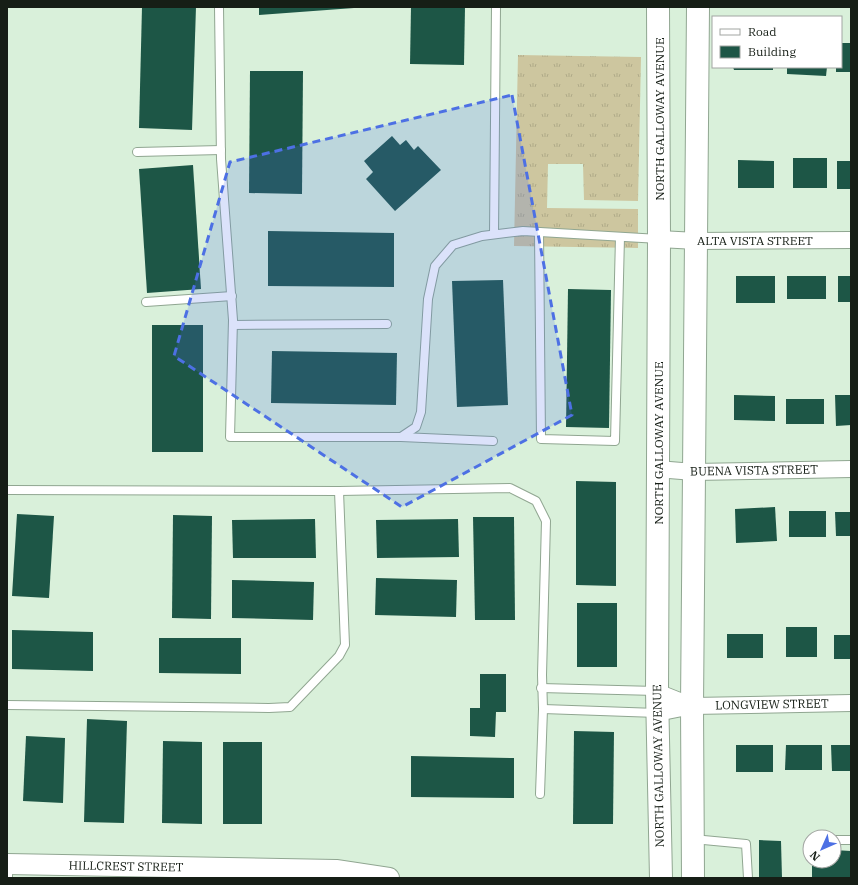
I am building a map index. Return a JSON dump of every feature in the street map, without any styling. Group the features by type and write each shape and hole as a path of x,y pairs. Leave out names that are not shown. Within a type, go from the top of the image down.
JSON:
{"main road":[{"name":"NORTH GALLOWAY AVENUE","path":"658,7 659,239 657,702 660,878"},
{"path":"693,878 692,706 698,7"}],"street":[{"name":"ALTA VISTA STREET","path":"659,239 697,241 851,240"},
{"name":"BUENA VISTA STREET","path":"657,469 694,472 851,469"},
{"path":"657,702 692,706"},
{"name":"LONGVIEW STREET","path":"692,706 851,703"},
{"name":"HILLCREST STREET","path":"8,869 336,870 389,878"}],"lane":[{"path":"219,7 221,150 233,325 230,437 401,437 493,441"},
{"path":"494,234 496,7"},
{"path":"137,152 221,150"},
{"path":"401,437 416,427 421,412 428,299 435,266 453,245 482,236 523,231 659,239"},
{"path":"539,232 540,439 615,441 620,237"},
{"path":"146,302 232,296"},
{"path":"233,325 387,324"},
{"path":"7,490 339,491 510,488 536,501 546,521 541,688 543,709 540,794"},
{"path":"7,705 290,707 339,656 345,645 339,491"},
{"path":"541,688 657,702"},
{"path":"543,709 657,702"},
{"path":"693,840 746,844 748,878"}],"highlighted area":[{"path":"512,95 572,415 402,507 174,356 230,162"}],"green space":[{"path":"518,55 641,57 638,201 584,200 583,164 548,164 547,208 638,209 638,248 514,246"}],"building":[{"path":"142,7 196,7 192,130 139,128"},
{"path":"259,7 354,7 354,8 259,15"},
{"path":"411,7 465,7 464,65 410,64"},
{"path":"842,43 851,43 851,72 836,72 836,68 842,68"},
{"path":"733,68 773,68 773,70 734,70"},
{"path":"787,68 827,68 826,76 787,74"},
{"path":"250,71 303,71 302,194 249,193"},
{"path":"392,136 400,145 406,140 414,150 418,146 441,170 395,211 366,179 373,172 364,161"},
{"path":"793,158 827,158 827,188 793,188"},
{"path":"738,160 774,161 774,188 738,188"},
{"path":"837,161 851,161 851,189 837,189"},
{"path":"193,165 201,289 147,293 139,169"},
{"path":"268,231 394,233 394,287 268,286"},
{"path":"736,276 775,276 775,303 736,303"},
{"path":"787,276 826,276 826,299 787,299"},
{"path":"838,276 851,276 851,302 838,302"},
{"path":"503,280 508,405 457,407 452,281"},
{"path":"568,289 611,290 609,428 566,427"},
{"path":"152,325 203,325 203,452 152,452"},
{"path":"272,351 397,353 396,405 271,403"},
{"path":"734,395 775,396 775,421 734,420"},
{"path":"835,395 851,395 851,425 836,426"},
{"path":"786,399 824,399 824,424 786,424"},
{"path":"576,481 616,482 616,586 576,585"},
{"path":"775,507 777,541 736,543 735,509"},
{"path":"789,511 826,511 826,537 789,537"},
{"path":"835,512 851,512 851,536 836,536"},
{"path":"17,514 54,516 49,598 12,596"},
{"path":"173,515 212,516 211,619 172,618"},
{"path":"473,517 514,517 515,620 475,620"},
{"path":"315,519 316,558 233,558 232,520"},
{"path":"458,519 459,557 377,558 376,520"},
{"path":"376,578 457,580 456,617 375,615"},
{"path":"232,580 314,582 313,620 232,618"},
{"path":"577,603 617,603 617,667 577,667"},
{"path":"786,627 817,627 817,657 786,657"},
{"path":"12,630 93,632 93,671 12,669"},
{"path":"727,634 763,634 763,658 727,658"},
{"path":"834,635 851,635 851,659 834,659"},
{"path":"159,638 241,638 241,674 159,673"},
{"path":"480,674 506,674 506,712 496,712 495,737 470,736 470,708 480,708"},
{"path":"87,719 127,721 124,823 84,822"},
{"path":"574,731 614,732 613,824 573,824"},
{"path":"26,736 65,738 63,803 23,801"},
{"path":"163,741 202,742 202,824 162,823"},
{"path":"223,742 262,742 262,824 223,824"},
{"path":"736,745 773,745 773,772 736,772"},
{"path":"786,745 822,745 822,770 785,770"},
{"path":"831,745 851,745 851,771 832,771"},
{"path":"411,756 514,758 514,798 411,797"},
{"path":"759,840 781,841 782,878 759,878"},
{"path":"842,850 851,851 851,878 812,878 812,869 842,869"}]}
